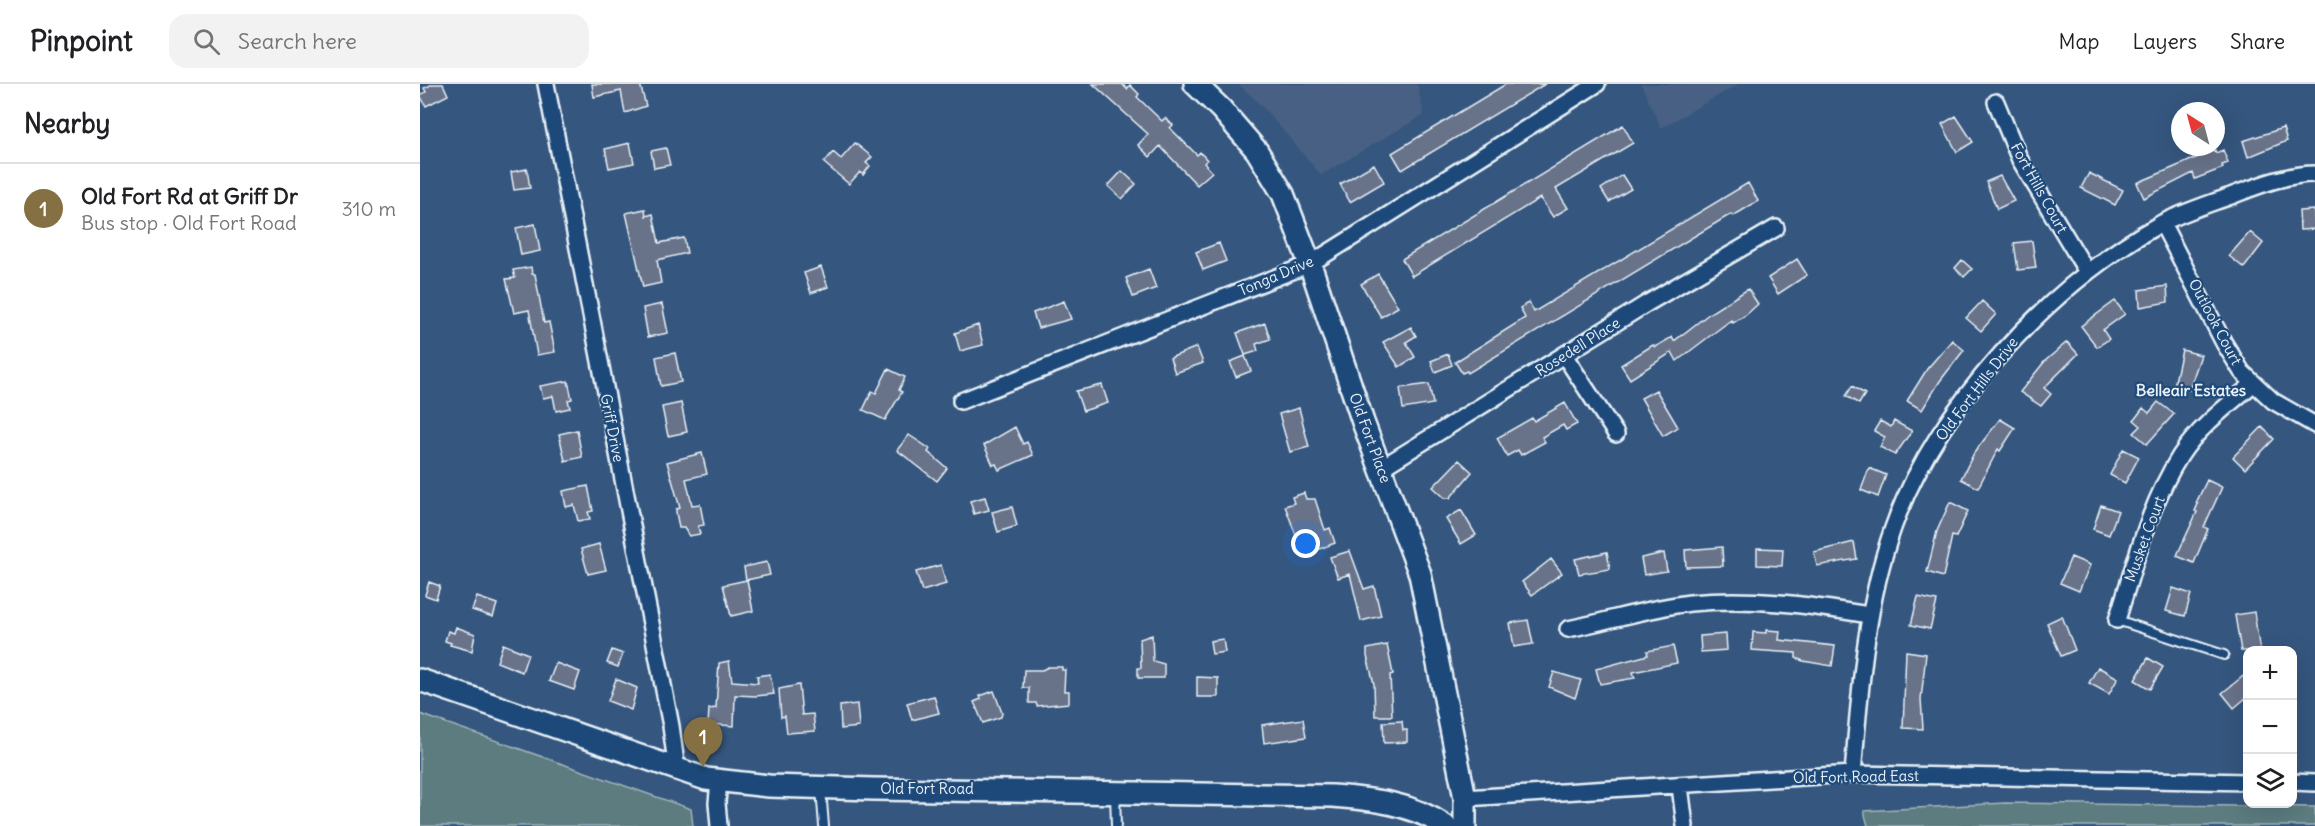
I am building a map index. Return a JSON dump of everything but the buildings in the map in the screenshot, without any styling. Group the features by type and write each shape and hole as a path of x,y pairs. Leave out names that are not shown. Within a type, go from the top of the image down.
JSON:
{"main road":[{"name":"Old Fort Place","path":"1195,84 1221,109 1257,151 1283,194 1310,264 1420,574 1464,798 1465,826"},
{"name":"Old Fort Road","path":"420,680 677,771 719,781 821,788 1360,798 1416,810 1445,826"}],"street":[{"name":"Griff Drive","path":"546,84 671,726 677,771"},
{"name":"Tonga Drive","path":"961,401 1310,264 1596,84"},
{"name":"Fort Hills Court","path":"1996,102 2020,160 2087,272"},
{"name":"Old Fort Hills Drive","path":"1853,774 1869,615 1894,527 1905,498 1941,435 1980,381 2025,326 2107,256 2163,223 2265,183 2315,174"},
{"name":"Outlook Court","path":"2163,223 2224,343 2253,384 2273,401 2315,425"},
{"name":"Rosedell Place","path":"1381,468 1776,228"},
{"path":"1564,356 1616,434"},
{"name":"Musket Court","path":"2117,620 2153,508 2181,454 2218,413 2253,384"},
{"path":"1568,629 1688,604 1744,600 1814,606 1869,615"},
{"name":"Old Fort Road East","path":"1464,798 1853,774 2243,782"},
{"path":"719,781 717,803 720,826"},
{"path":"2297,782 2315,783"},
{"path":"1680,786 1685,826"}],"lane":[{"path":"2117,620 2224,655"},
{"path":"821,788 824,826"},
{"path":"1115,792 1116,826"}],"shaded area":[{"path":"1238,84 1417,84 1424,115 1321,175 1261,105"},
{"path":"1641,84 1739,84 1661,128"}],"green space":[{"path":"420,714 691,809 693,826 420,826"},
{"path":"2005,803 2243,806 2243,808 2315,807 2315,826 1868,826 1864,811"}],"place":[{"name":"Old Fort Rd at Griff Dr","path":"703,767"}],"district":[{"name":"Belleair Estates","path":"2191,390"}]}
